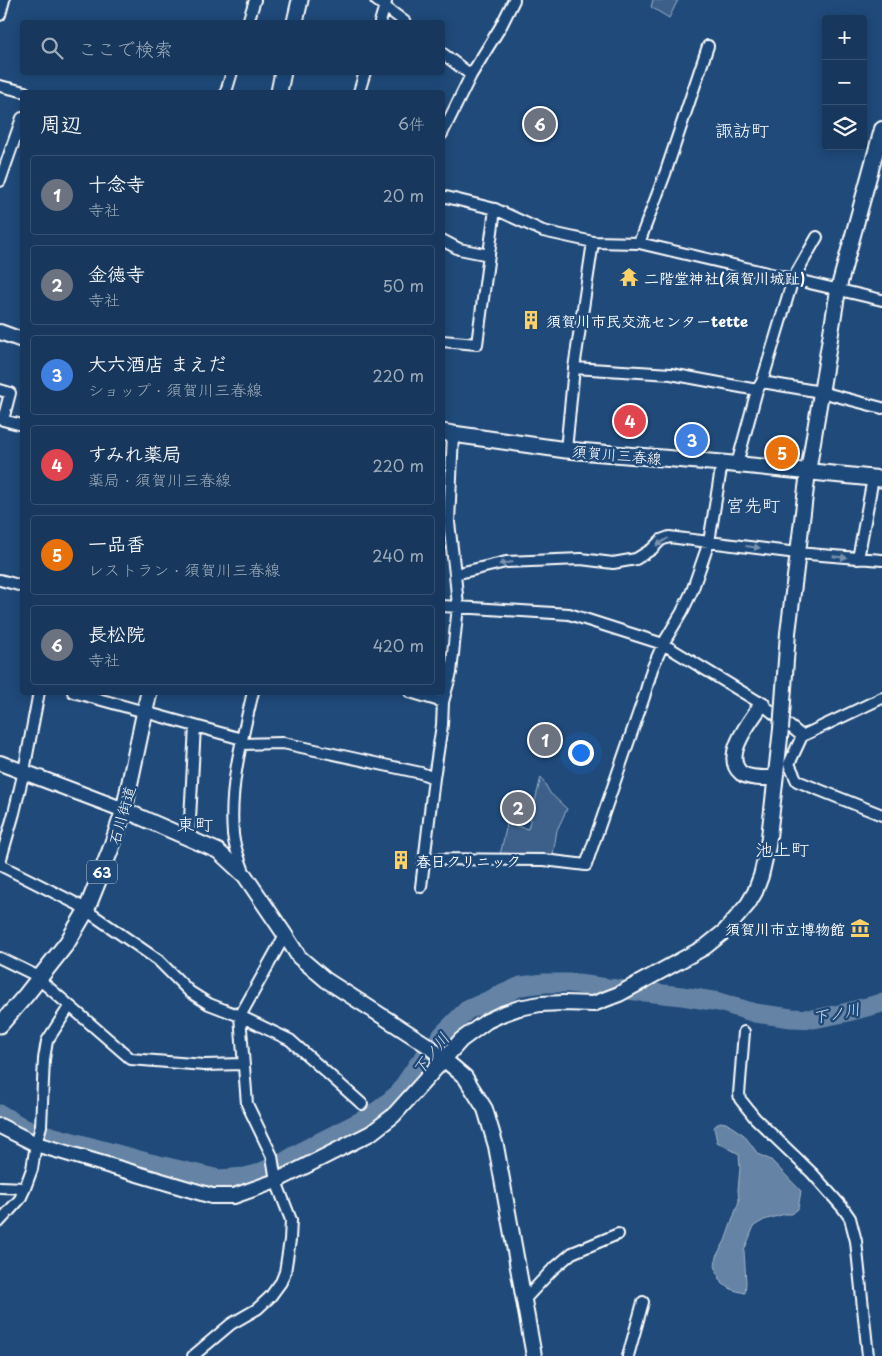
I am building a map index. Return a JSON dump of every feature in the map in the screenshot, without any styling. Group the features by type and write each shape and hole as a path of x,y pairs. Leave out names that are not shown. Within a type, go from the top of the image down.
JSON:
{"main road":[{"path":"295,20 300,0"},
{"path":"279,90 282,75"},
{"name":"須賀川三春線","path":"448,433 566,450 877,478"},
{"name":"石川街道","path":"0,1025 39,980 67,943 86,911 124,810 148,695"}],"street":[{"path":"0,14 4,0"},
{"path":"249,20 254,0"},
{"path":"445,128 470,75 501,26 514,0"},
{"path":"380,20 382,2"},
{"path":"382,2 403,20"},
{"path":"638,243 665,174 708,46"},
{"path":"445,55 470,75"},
{"path":"227,90 231,75"},
{"path":"360,90 364,75"},
{"path":"0,86 20,91"},
{"path":"1,176 20,124"},
{"path":"0,1126 36,1144 212,1196 234,1196 276,1181 371,1133 393,1116 461,1040 487,1021 519,1008 540,1004 593,1004 619,994 667,967 686,959 705,948 725,931 748,904 755,892 768,846 781,729 788,633 808,472 838,290 882,129"},
{"path":"445,197 495,209 543,231 593,242 638,243 882,300"},
{"path":"445,341 477,344 495,209"},
{"path":"425,859 544,860 586,865 652,668 692,591 709,542 730,464 760,386 793,279 817,237"},
{"path":"445,242 459,249 489,255"},
{"path":"566,450 574,368 593,242"},
{"path":"0,332 20,339"},
{"path":"574,368 671,374 821,392 882,408"},
{"path":"0,390 10,393 3,420 20,424"},
{"path":"445,695 451,673 458,606 456,574 446,521 448,433"},
{"path":"858,559 877,478"},
{"path":"456,574 506,562 581,559 613,563 636,559 652,549 661,540 669,537 858,559 882,560"},
{"path":"0,580 20,585"},
{"path":"445,606 569,614 663,644 762,704 802,736"},
{"path":"38,695 24,771 0,863 77,904 158,960 190,992 209,1004 240,1016 290,1040 362,1104"},
{"path":"82,695 195,726 242,742 283,743 421,773 434,778"},
{"path":"245,876 233,836 233,790 252,695"},
{"path":"420,695 443,702"},
{"path":"421,887 445,695"},
{"path":"882,698 802,736 789,764 797,781 882,814"},
{"path":"762,704 740,737 734,754 736,765 741,773 754,777 775,778"},
{"path":"190,838 195,726"},
{"path":"0,763 124,810 218,851 245,876 299,957 326,980 427,1046 465,1077 485,1108 496,1146 534,1356"},
{"path":"192,1356 231,1324 257,1309 270,1297 281,1282 285,1272 291,1220 276,1181 272,1156 247,1104 240,1016 285,935"},
{"path":"0,958 33,974 131,1059 204,1065 243,1064"},
{"path":"0,1221 20,1198 32,1169 41,1126 47,1041 69,1007"},
{"path":"744,1032 740,1099 755,1118 812,1173 843,1208 852,1222 856,1242 868,1356"},
{"path":"0,1187 25,1188"},
{"path":"524,1300 552,1270 572,1253 618,1234"},
{"path":"628,1356 643,1302"}],"shaded area":[{"path":"653,0 678,0 669,18 651,7"},
{"path":"541,777 550,793 567,809 557,830 552,861 500,855 507,824 528,829"},
{"path":"720,1122 726,1123 744,1135 758,1154 771,1160 801,1191 798,1209 792,1214 764,1220 754,1226 744,1251 745,1293 733,1290 723,1284 715,1265 739,1201 739,1154 717,1142 714,1127"}],"waterway":[{"name":"下ノ川","path":"0,1114 25,1129 146,1162 219,1179 245,1177 257,1174 286,1161 380,1109 398,1094 417,1066 443,1034 467,1010 521,986 544,983 570,983 682,996 719,1002 755,1013 791,1018 814,1019 882,1003"}],"place":[{"name":"長松院","path":"540,124"},
{"name":"二階堂神社(須賀川城趾)","path":"629,277"},
{"name":"須賀川市民交流センターtette","path":"531,320"},
{"name":"すみれ薬局","path":"630,421"},
{"name":"大六酒店 まえだ","path":"692,440"},
{"name":"一品香","path":"782,453"},
{"name":"十念寺","path":"545,740"},
{"name":"金徳寺","path":"518,808"},
{"name":"春日クリニック","path":"401,860"},
{"name":"須賀川市立博物館","path":"860,928"}],"district":[{"name":"諏訪町","path":"742,129"},
{"name":"宮先町","path":"753,504"},
{"name":"東町","path":"195,823"},
{"name":"池上町","path":"782,848"}]}
